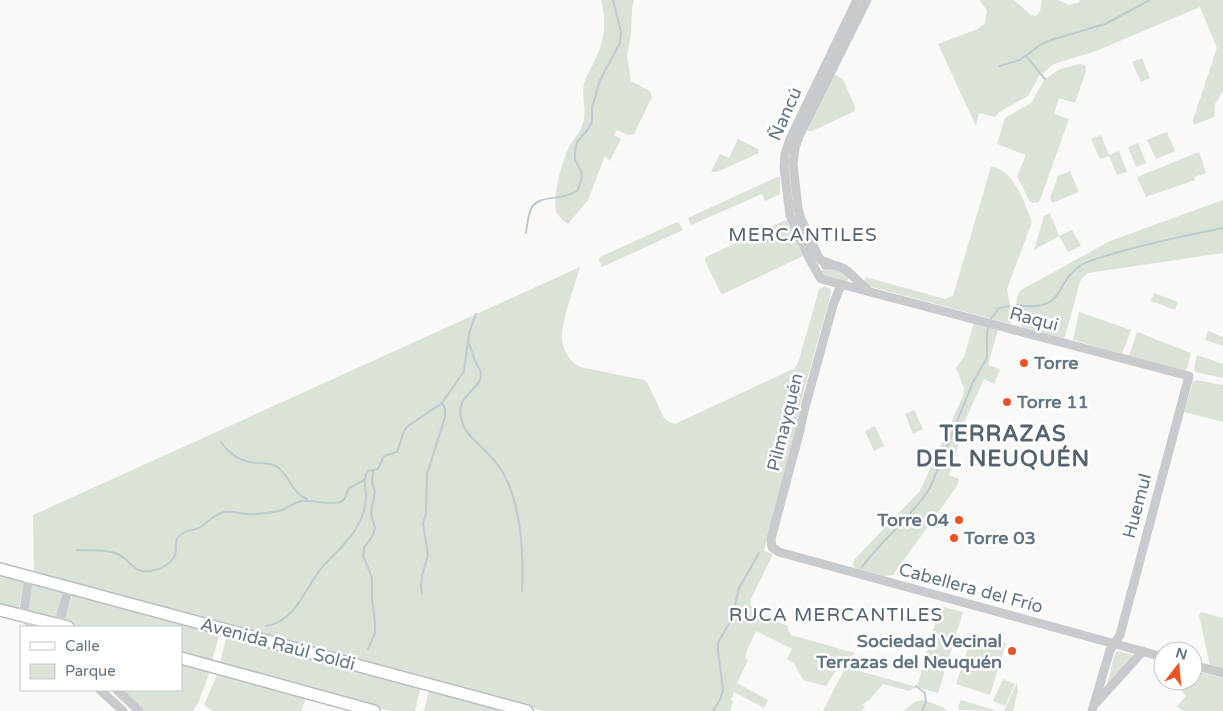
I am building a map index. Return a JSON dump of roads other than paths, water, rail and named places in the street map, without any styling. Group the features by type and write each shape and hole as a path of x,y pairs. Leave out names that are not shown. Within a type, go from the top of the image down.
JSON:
{"main road":[{"name":"Avenida Raúl Soldi","path":"0,569 527,711"},
{"path":"0,610 62,626"},
{"path":"182,658 374,711"}],"street":[{"name":"Ñancú","path":"823,278 809,258 790,215 784,168 785,154 790,138 857,0"},
{"name":"Ñancú","path":"831,264 821,260 818,256 801,219 798,208 793,157 799,136 867,0"},
{"path":"823,278 822,266 831,264"},
{"name":"Raqui","path":"831,264 846,269 863,286 871,291"},
{"path":"842,285 849,282 851,274"},
{"name":"Raqui","path":"823,278 842,285 871,291 1189,376"},
{"name":"Pilmayquén","path":"823,278 833,289 833,305"},
{"name":"Pilmayquén","path":"772,547 771,539 804,411 833,305 842,285"},
{"name":"Huemul","path":"1093,708 1110,652 1120,635 1189,376"},
{"name":"Cabellera del Frío","path":"772,547 779,552 1153,654"},
{"path":"29,577 22,616 32,626"},
{"path":"62,626 69,587"},
{"path":"1093,708 1143,652"},
{"path":"1203,668 1223,673"},
{"path":"101,691 123,711"},
{"path":"118,691 140,711"}],"waterway":[{"path":"526,233 529,215 535,204 545,199 572,194 578,190 582,177 575,160 577,142 592,122 592,108 600,80 620,43 621,32 613,0"},
{"path":"999,66 1020,60 1040,45 1054,39 1105,24 1150,0"},
{"path":"1026,56 1045,79"},
{"path":"1017,305 1033,306 1052,300 1073,271 1090,261 1182,236 1223,228"},
{"path":"990,320 999,308 1009,306"},
{"path":"266,626 277,623 293,610 318,572 355,530 365,506 365,480 368,471 378,469 384,456 397,452 404,431 408,426 442,403 464,371 469,333 476,314"},
{"path":"862,567 914,509 930,488 973,382 987,358 988,327"},
{"path":"469,344 481,375 480,381 463,400 460,415 466,430 498,465 512,493 521,543 522,591"},
{"path":"422,594 422,576 428,555 423,523 426,513 427,474 445,417 445,409 442,403"},
{"path":"221,442 228,451 241,459 276,466 297,493 307,499"},
{"path":"368,649 375,633 375,622 372,578 363,555 364,548 373,535 375,528 371,513 375,491 372,482 373,471"},
{"path":"77,550 111,552 120,555 139,570 154,570 165,566 171,561 176,553 176,541 180,535 199,528 220,513 251,514 274,512 302,501 337,503 345,498 349,488 364,480"},
{"path":"713,711 720,700 723,690 718,643 732,618 739,588 759,553"},
{"path":"916,686 925,693 926,702 922,711"}],"place":[{"name":"Torre","path":"1024,363"},
{"name":"Torre 11","path":"1007,402"},
{"name":"Torre 04","path":"959,520"},
{"name":"Torre 03","path":"954,538"},
{"name":"Sociedad Vecinal Terrazas del Neuquén","path":"1012,651"}],"district":[{"name":"MERCANTILES","path":"803,235"},
{"name":"TERRAZAS DEL NEUQUÉN","path":"1003,446"},
{"name":"RUCA MERCANTILES","path":"836,615"}]}
